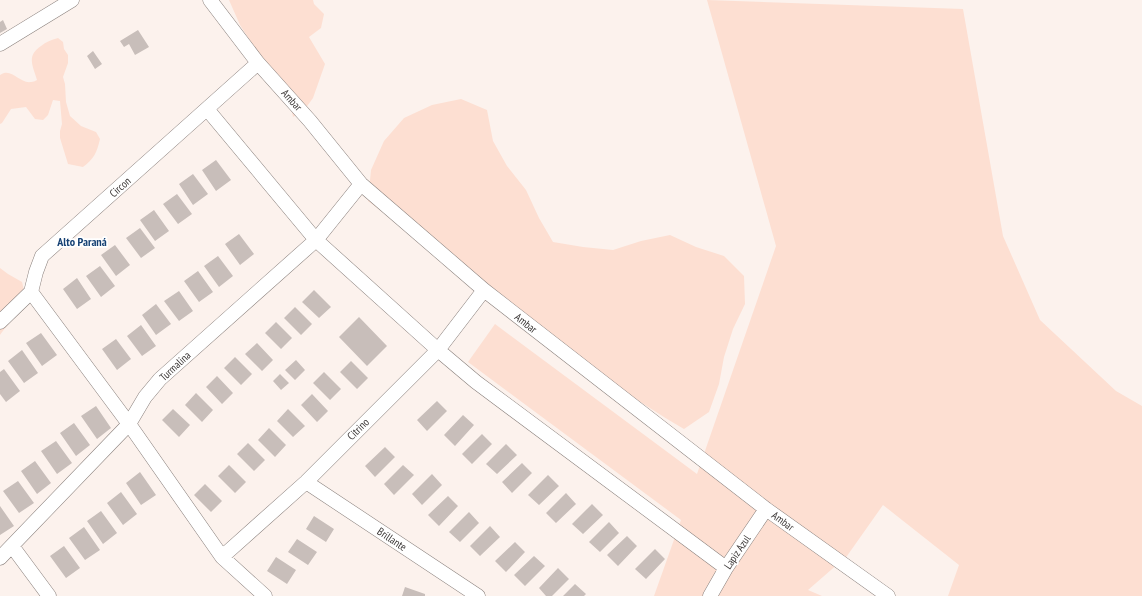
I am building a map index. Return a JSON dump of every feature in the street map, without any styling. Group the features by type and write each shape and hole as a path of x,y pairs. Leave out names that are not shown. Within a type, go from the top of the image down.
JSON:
{"street":[{"path":"0,44 72,0"},
{"name":"Ambar","path":"210,0 258,63 310,121 361,184 484,290 766,509 888,596"},
{"name":"Circon","path":"31,292 42,256 258,63"},
{"path":"207,109 316,240 438,350 476,382 726,568"},
{"name":"Turmalina","path":"0,558 129,424 145,397 160,379 316,240 361,184"},
{"name":"Citrino","path":"222,557 306,482 438,350 484,290"},
{"path":"0,322 31,292 129,424 222,557 265,596"},
{"name":"Brillante","path":"306,482 478,596"},
{"name":"Lapiz Azul","path":"710,596 726,568 766,509"},
{"path":"12,546 49,596"}],"shaded area":[{"path":"229,0 313,0 314,4 324,14 321,28 309,37 325,64 313,98 305,109 293,117 290,103 240,25"},
{"path":"707,0 963,9 1003,236 1040,320 1116,391 1142,406 1142,596 948,596 959,565 883,505 847,556 808,590 822,596 654,596 681,520 468,362 495,324 697,474 776,246"},
{"path":"58,38 63,42 64,49 68,55 68,63 63,77 66,102 70,116 81,126 96,132 100,139 98,148 94,155 83,167 68,164 60,138 62,124 60,101 53,100 48,115 43,120 35,119 26,107 11,109 0,124 0,75 4,73 12,74 27,82 37,80 32,62 33,54 45,43"},
{"path":"461,99 487,110 493,141 507,166 526,190 539,218 553,242 613,250 641,241 670,235 696,247 724,256 744,276 745,304 733,329 724,357 719,384 709,412 684,429 611,384 368,201 371,170 384,141 404,118 432,105"},
{"path":"0,268 22,282 24,295 18,310 0,335"}],"building":[{"path":"3,20 7,29 0,33 0,22"},
{"path":"138,30 149,47 135,55 129,44 124,47 120,41"},
{"path":"93,51 102,64 95,69 87,56"},
{"path":"216,160 231,180 216,191 202,170"},
{"path":"193,174 208,194 193,205 179,184"},
{"path":"177,194 192,214 178,224 163,204"},
{"path":"154,210 169,231 155,241 140,220"},
{"path":"140,228 155,248 141,258 126,238"},
{"path":"239,234 254,254 240,265 225,244"},
{"path":"115,245 130,265 116,276 101,255"},
{"path":"218,256 233,276 219,287 204,266"},
{"path":"100,266 115,286 101,297 86,276"},
{"path":"198,271 213,292 199,302 184,281"},
{"path":"77,278 91,299 77,309 63,289"},
{"path":"314,290 331,307 319,318 302,302"},
{"path":"179,291 193,311 179,321 164,301"},
{"path":"156,304 171,324 156,335 142,315"},
{"path":"295,307 312,324 301,335 284,318"},
{"path":"359,317 387,346 367,366 339,337"},
{"path":"276,322 292,338 281,349 265,333"},
{"path":"141,325 156,346 142,356 127,336"},
{"path":"41,333 57,355 42,366 26,343"},
{"path":"116,339 131,359 117,370 102,349"},
{"path":"257,343 273,360 262,371 245,354"},
{"path":"22,350 38,373 24,383 8,361"},
{"path":"235,357 252,374 241,385 224,368"},
{"path":"296,360 305,370 295,380 285,370"},
{"path":"351,361 368,378 357,389 340,372"},
{"path":"4,369 20,391 6,402 0,394 0,372"},
{"path":"324,372 341,389 330,400 313,383"},
{"path":"280,374 289,383 281,390 273,381"},
{"path":"217,376 233,393 222,404 206,387"},
{"path":"196,393 213,410 202,422 185,405"},
{"path":"312,394 328,411 317,422 301,405"},
{"path":"437,401 447,411 427,431 417,420"},
{"path":"96,406 111,428 97,439 81,416"},
{"path":"173,409 190,425 179,437 162,420"},
{"path":"288,409 305,426 293,437 277,421"},
{"path":"463,415 474,425 455,446 444,435"},
{"path":"74,423 90,445 76,456 60,433"},
{"path":"269,428 286,445 275,457 258,440"},
{"path":"482,434 492,444 472,464 462,454"},
{"path":"56,441 72,463 57,474 41,451"},
{"path":"248,443 265,460 254,471 237,454"},
{"path":"506,444 517,455 497,474 486,464"},
{"path":"385,447 395,457 375,477 365,466"},
{"path":"35,461 51,483 37,494 21,471"},
{"path":"522,463 532,473 512,493 502,482"},
{"path":"229,465 246,482 235,493 218,476"},
{"path":"403,465 414,475 394,495 384,484"},
{"path":"140,472 156,495 141,505 126,483"},
{"path":"432,474 442,485 422,505 412,494"},
{"path":"548,475 559,486 539,505 528,495"},
{"path":"18,481 34,503 19,513 3,491"},
{"path":"205,484 222,501 211,512 194,495"},
{"path":"121,492 137,514 123,525 107,503"},
{"path":"566,493 576,504 556,523 546,513"},
{"path":"448,496 458,506 439,526 428,515"},
{"path":"592,504 603,515 583,534 572,524"},
{"path":"0,506 14,526 0,535"},
{"path":"101,511 117,533 103,544 87,521"},
{"path":"469,512 479,523 460,542 449,532"},
{"path":"314,516 334,529 326,542 306,529"},
{"path":"609,522 619,533 600,552 589,542"},
{"path":"490,526 500,537 480,556 470,546"},
{"path":"84,527 100,550 85,560 69,538"},
{"path":"627,536 637,546 618,566 607,555"},
{"path":"297,539 317,552 308,565 288,552"},
{"path":"515,542 525,552 506,572 495,561"},
{"path":"64,546 80,568 66,578 50,556"},
{"path":"655,549 665,559 646,579 635,569"},
{"path":"534,556 545,566 525,586 514,575"},
{"path":"276,557 296,570 287,584 267,571"},
{"path":"558,568 569,579 552,596 546,596 539,588"},
{"path":"575,584 586,594 584,596 563,596"},
{"path":"405,587 425,594 425,596 402,596"}],"district":[{"name":"Alto Paraná","path":"82,241"}]}
